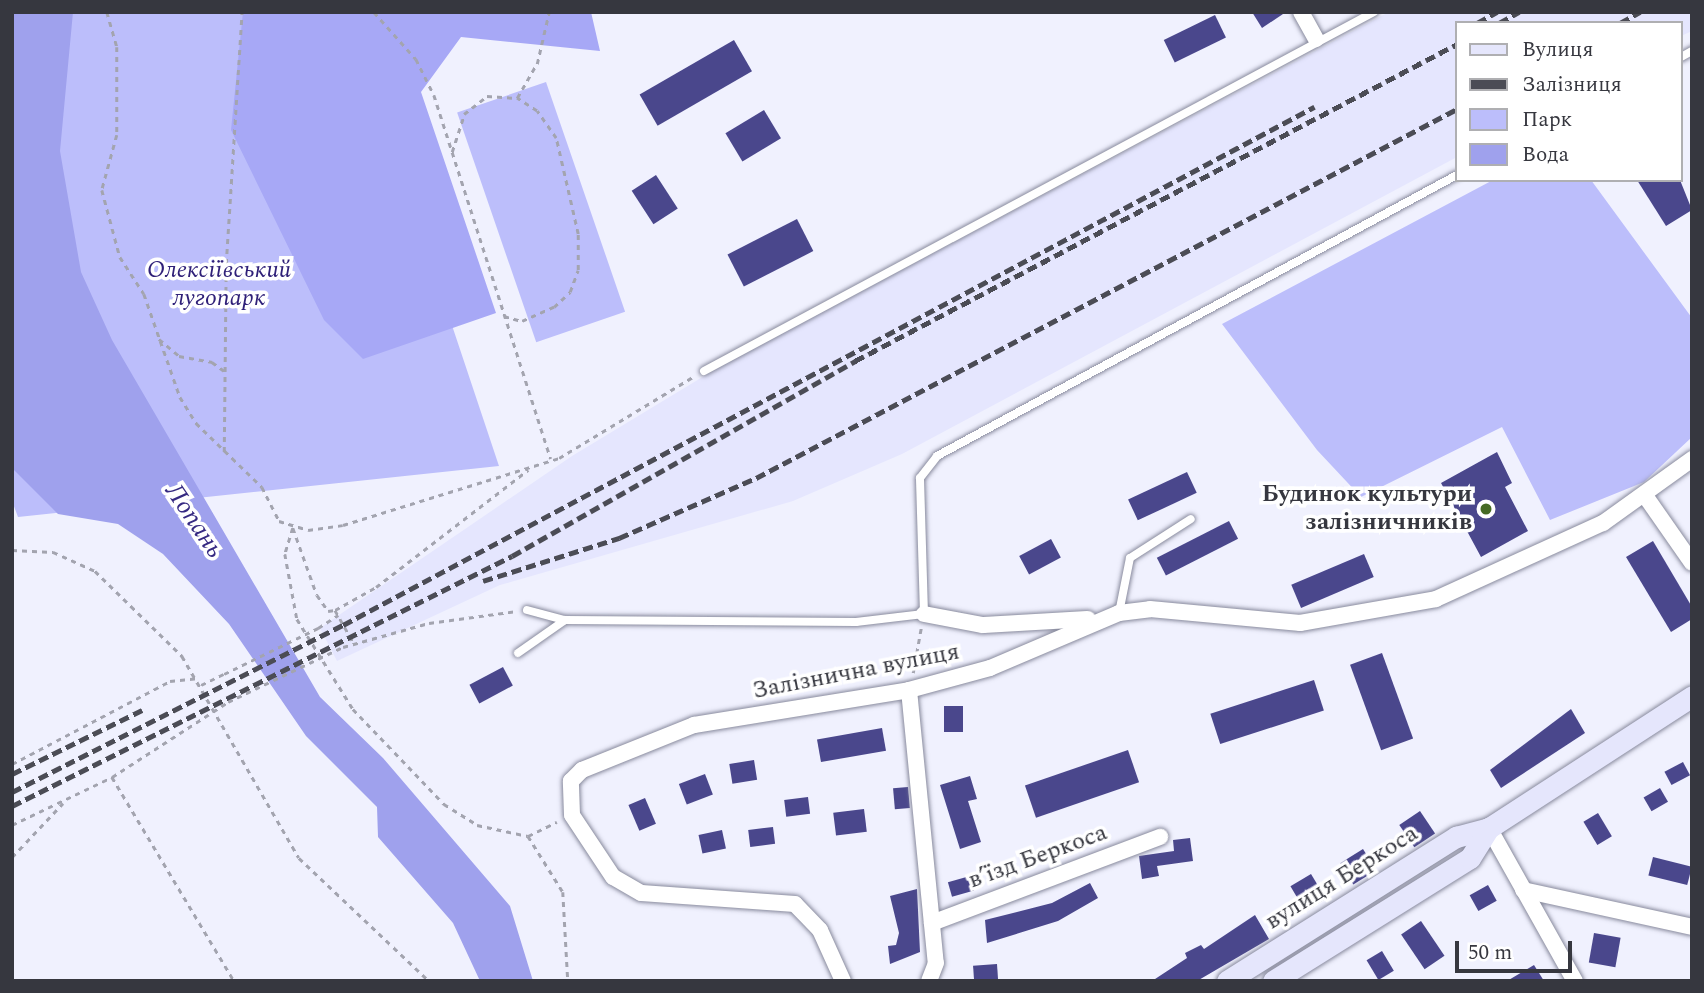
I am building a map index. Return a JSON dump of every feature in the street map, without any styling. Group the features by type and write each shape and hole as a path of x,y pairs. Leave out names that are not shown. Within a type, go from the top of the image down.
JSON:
{"street":[{"path":"1301,12 1316,39"},
{"name":"Залізнична вулиця","path":"572,815 567,796 582,770 694,725 909,690 990,668 1097,619 1119,613 1150,609 1300,623 1391,611 1472,583 1646,497 1692,459"},
{"path":"1646,497 1692,563"},
{"path":"924,614 984,625 1097,619"},
{"path":"909,690 936,963 929,981"},
{"name":"вулиця Беркоса","path":"1227,981 1456,837 1489,828 1692,696"},
{"path":"572,815 613,877 641,893 795,904 820,930 843,981"},
{"path":"1489,828 1575,981"},
{"name":"вулиця Беркоса","path":"1273,981 1470,858 1489,828"},
{"name":"в’їзд Беркоса","path":"932,918 1160,837"},
{"path":"1523,890 1692,927"}],"lane":[{"path":"704,370 1316,39 1374,12"},
{"path":"527,610 565,620 856,622 924,614 920,478 937,456 1456,176"},
{"path":"1119,613 1130,558 1191,519"},
{"path":"518,653 565,620"}],"path":[{"path":"107,12 117,47 117,135 102,190 120,257 144,294 180,397 224,452 262,487 279,521 293,528 354,522 532,467 551,459 704,370"},
{"path":"224,452 230,181 242,12"},
{"path":"374,12 416,59 452,155 503,316 521,352 551,459"},
{"path":"517,99 537,64 549,12"},
{"path":"452,155 464,114 487,96 517,99 537,111 556,138 578,234 578,270 570,292 554,307 523,321 503,316"},
{"path":"157,337 179,356 212,362 226,372"},
{"path":"293,528 317,595 328,611 335,610 376,586 532,467"},
{"path":"293,528 285,554 297,619 353,709 444,804 477,825 528,836 572,815"},
{"path":"12,550 53,552 95,571 197,678 299,858 429,981"},
{"path":"335,610 355,645"},
{"path":"12,825 112,777 228,702 343,647 429,623 527,610"},
{"path":"909,690 924,614"},
{"path":"201,685 318,628 338,615"},
{"path":"12,764 170,681 197,678"},
{"path":"112,777 234,981"},
{"path":"12,857 65,801"},
{"path":"528,836 563,892 568,981"}],"shaded area":[{"path":"243,12 591,12 600,51 461,37 421,92 496,313 363,359 324,320 231,130"},
{"path":"1389,12 1692,12 1692,31 1683,35 1683,21 1456,21 1456,158 902,454 793,501 500,585 337,661 320,628 572,456 724,364"}],"green space":[{"name":"Олексіївський лугопарк","path":"12,12 415,12 381,113 499,466 18,517 12,501"},
{"path":"546,82 625,312 536,342 457,113"},
{"path":"1489,182 1592,182 1692,318 1692,437 1644,482 1550,520 1502,427 1361,497 1317,450 1222,324"}],"water":[{"name":"Лопань","path":"12,12 73,12 60,151 81,272 112,340 320,697 383,758 510,906 533,981 480,981 453,923 378,837 377,807 306,736 229,624 163,554 118,524 58,514 12,468"}],"building":[{"path":"1252,12 1286,12 1262,28"},
{"path":"1215,15 1226,37 1175,62 1164,40"},
{"path":"734,40 752,71 658,126 640,94"},
{"path":"764,110 781,138 742,161 725,133"},
{"path":"656,175 678,209 653,224 632,191"},
{"path":"1638,182 1681,182 1692,210 1666,226"},
{"path":"797,219 813,251 744,286 728,254"},
{"name":"Будинок культури залізничників","path":"1497,452 1512,483 1505,487 1528,531 1481,557 1441,483"},
{"path":"1187,472 1197,493 1138,520 1128,499"},
{"path":"1229,521 1238,539 1166,576 1157,558"},
{"path":"1051,539 1061,558 1029,574 1019,556"},
{"path":"1653,541 1692,607 1692,619 1671,632 1626,557"},
{"path":"1364,554 1374,577 1301,608 1291,585"},
{"path":"1382,653 1413,739 1381,750 1350,665"},
{"path":"503,667 513,686 479,703 469,685"},
{"path":"1314,680 1324,710 1220,744 1210,714"},
{"path":"944,706 963,706 963,732 944,732"},
{"path":"1571,709 1585,733 1501,788 1490,770"},
{"path":"882,728 886,751 821,762 817,739"},
{"path":"1128,750 1139,782 1036,818 1025,785"},
{"path":"754,760 757,780 732,784 729,764"},
{"path":"1683,762 1690,775 1672,785 1664,772"},
{"path":"705,774 713,795 687,805 679,784"},
{"path":"970,776 977,799 968,801 981,842 960,849 940,785"},
{"path":"908,787 910,808 895,809 893,788"},
{"path":"1660,788 1668,802 1652,811 1644,798"},
{"path":"808,797 810,814 786,817 784,800"},
{"path":"645,798 656,824 639,831 628,805"},
{"path":"864,809 867,832 836,836 833,813"},
{"path":"1420,811 1435,833 1414,847 1399,825"},
{"path":"1598,813 1612,836 1597,845 1583,822"},
{"path":"773,827 775,844 750,847 748,830"},
{"path":"722,830 726,849 702,854 699,835"},
{"path":"1190,838 1193,861 1157,866 1159,876 1142,879 1139,856 1174,851 1173,840"},
{"path":"1363,849 1376,870 1353,885 1340,863"},
{"path":"1653,857 1692,867 1687,885 1648,875"},
{"path":"1311,874 1326,899 1305,911 1290,886"},
{"path":"970,876 974,890 952,897 948,882"},
{"path":"1090,883 1098,898 1058,921 987,943 985,920 1052,903"},
{"path":"1488,885 1497,901 1478,911 1470,895"},
{"path":"917,889 920,952 890,964 888,946 896,945 899,933 890,896"},
{"path":"1255,915 1269,939 1197,981 1152,981 1187,958 1185,953 1201,945 1204,949"},
{"path":"1421,921 1444,956 1425,969 1401,934"},
{"path":"1594,933 1621,938 1615,967 1589,963"},
{"path":"1382,951 1394,971 1378,980 1367,960"},
{"path":"997,964 998,979 974,981 973,966"},
{"path":"1534,965 1544,981 1507,981"}],"railway":[{"path":"1481,21 1497,12"},
{"path":"1503,21 1519,12"},
{"path":"1624,21 1640,12"},
{"path":"12,806 512,556 855,361 1456,45"},
{"path":"12,792 343,625 1314,107"},
{"path":"483,581 619,538 756,478 1456,110"},
{"path":"12,774 142,710"}],"place":[{"name":"Будинок культури залізничників","path":"1486,509"}]}
